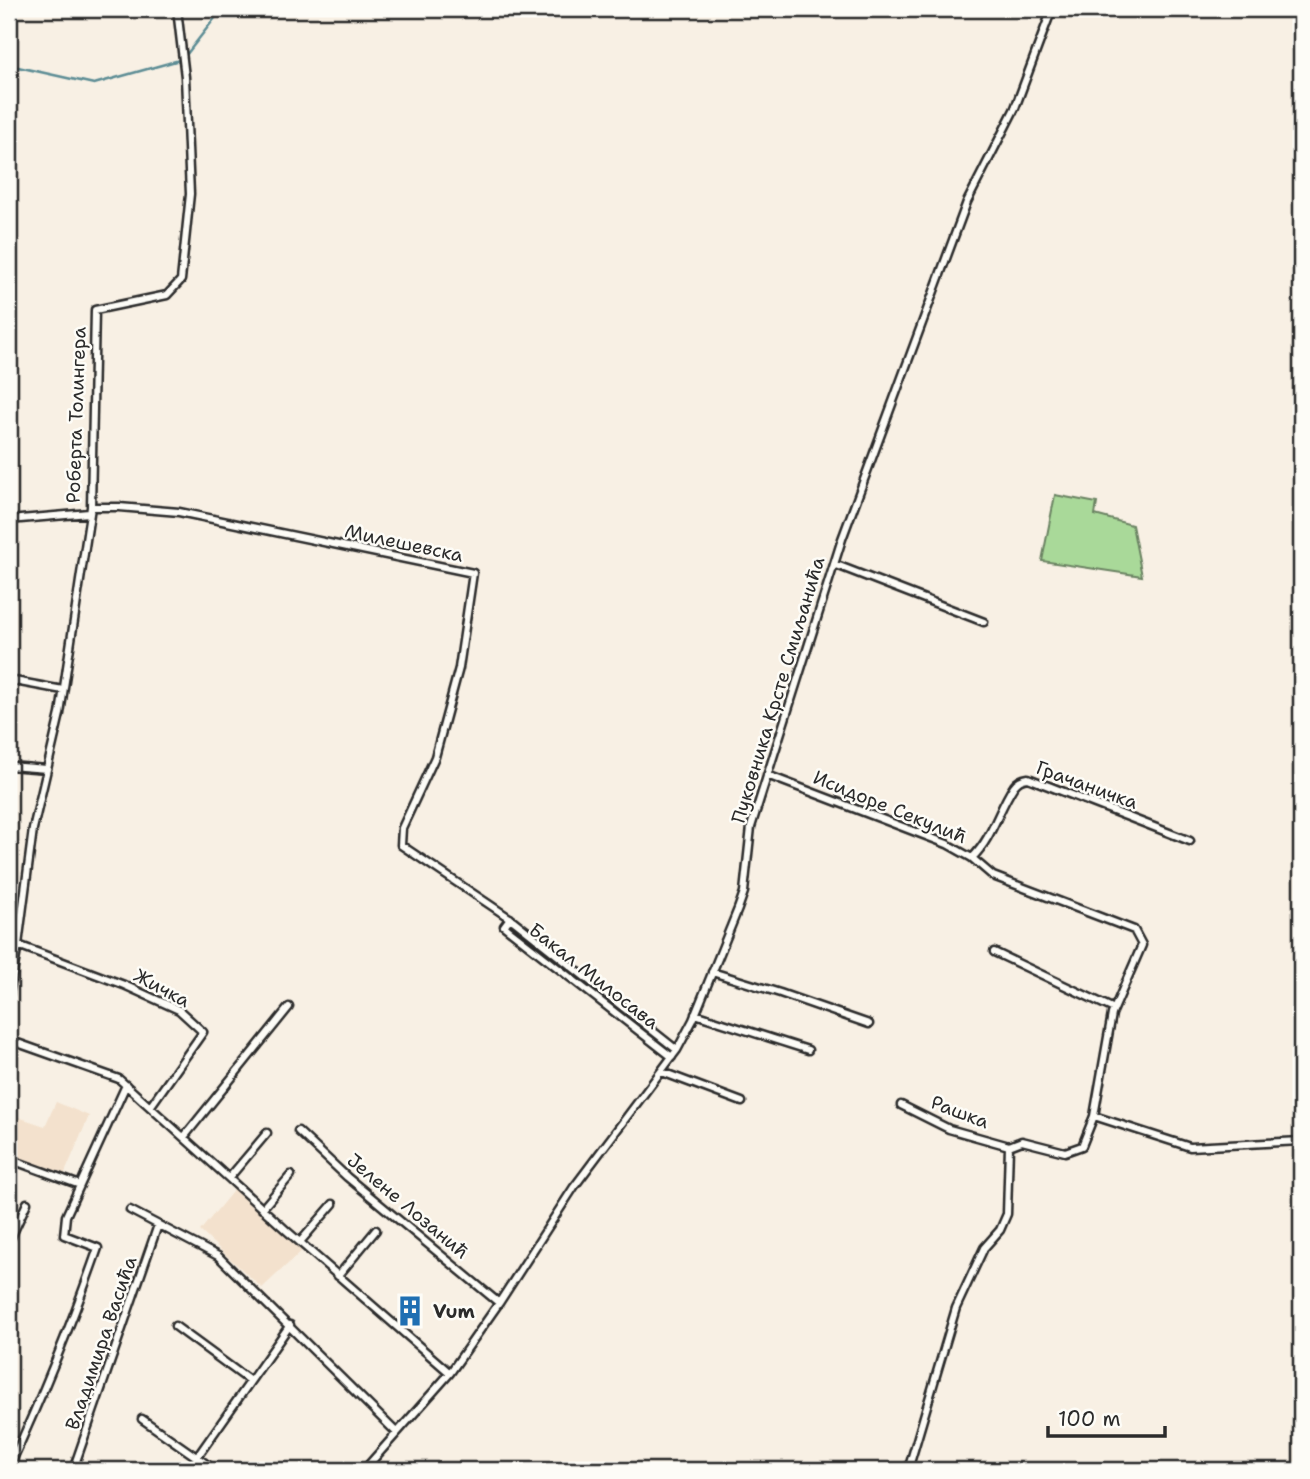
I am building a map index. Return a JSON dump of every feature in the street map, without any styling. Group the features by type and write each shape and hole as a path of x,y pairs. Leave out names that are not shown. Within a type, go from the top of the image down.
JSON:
{"street":[{"name":"Роберта Толингера","path":"9,520 90,510 95,310 167,295 181,280 190,194 185,76 177,9"},
{"name":"Пуковника Крсте Смиљанића","path":"364,1470 450,1373 574,1187 673,1057 695,1014 744,892 751,827 834,564 927,304 967,202 1015,108 1052,9"},
{"name":"Милешевска","path":"90,510 119,507 179,512 473,573 459,668 435,757 402,828 401,845"},
{"path":"9,995 33,829 63,690 90,510"},
{"path":"834,564 984,622"},
{"path":"9,680 63,690"},
{"path":"9,766 47,769"},
{"name":"Исидоре Секулић","path":"767,775 947,844 972,858 993,876 1134,930 1142,945 1114,1009 1094,1116 1082,1146 1065,1152 1022,1141 1009,1146"},
{"name":"Грачаничка","path":"972,858 983,848 1014,786 1021,779 1028,778 1190,841"},
{"name":"Бакал Милосава","path":"401,845 510,918 677,1050"},
{"name":"Бакал Милосава","path":"510,918 504,926 673,1057"},
{"path":"9,922 20,926"},
{"name":"Жичка","path":"18,945 124,985 179,1010 203,1032 150,1107"},
{"path":"995,952 1114,1009"},
{"path":"712,972 869,1024"},
{"path":"184,1137 289,1007"},
{"path":"695,1014 808,1049"},
{"path":"9,1040 119,1079 262,1209 450,1373"},
{"path":"662,1072 742,1102"},
{"path":"9,1468 76,1309 97,1248 64,1235 66,1216 126,1085"},
{"name":"Рашка","path":"901,1105 949,1129 1009,1146"},
{"path":"1094,1116 1190,1147 1301,1141"},
{"name":"Јелене Лозанић","path":"298,1131 357,1185 499,1303"},
{"path":"229,1178 267,1133"},
{"path":"908,1470 956,1308 984,1248 1000,1230 1007,1214 1009,1146"},
{"path":"9,1158 79,1185"},
{"path":"262,1209 291,1175"},
{"path":"9,1242 27,1203"},
{"path":"300,1242 333,1204"},
{"path":"130,1210 218,1256 396,1432"},
{"name":"Владимира Васића","path":"73,1470 158,1225"},
{"path":"338,1276 376,1230"},
{"path":"188,1470 290,1325"},
{"path":"175,1326 250,1381"},
{"path":"142,1419 215,1470"}],"shaded area":[{"path":"56,1102 89,1116 64,1175 9,1154 9,1114 45,1126"},
{"path":"236,1187 305,1248 262,1288 200,1231"}],"green space":[{"path":"1055,495 1097,503 1095,515 1132,525 1142,576 1042,561"}],"waterway":[{"path":"9,65 94,84 183,59 222,9"}],"place":[{"name":"Vum","path":"410,1311"}]}
